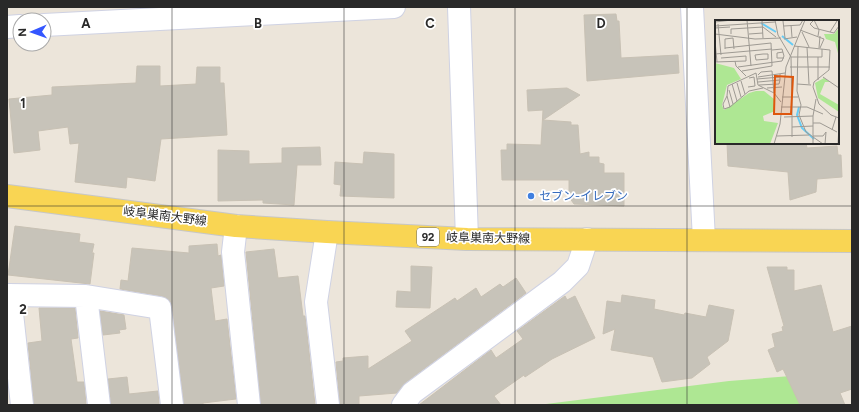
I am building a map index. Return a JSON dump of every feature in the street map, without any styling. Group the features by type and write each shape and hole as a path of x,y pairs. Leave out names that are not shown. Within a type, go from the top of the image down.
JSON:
{"main road":[{"name":"岐阜巣南大野線","path":"7,196 236,226 327,232 467,239 852,241"}],"street":[{"path":"52,25 394,7"},
{"path":"459,7 467,239"},
{"path":"692,7 704,240"},
{"path":"236,226 233,252 249,405"},
{"path":"327,232 316,302 328,405"},
{"path":"403,405 412,393 562,282 578,266 587,239"},
{"path":"22,405 9,295 86,296 160,308 172,405"},
{"path":"86,296 99,405"}],"green space":[{"path":"791,376 809,405 538,405 729,381"}],"building":[{"path":"616,14 617,21 619,21 621,58 678,55 679,73 587,81 584,15"},
{"path":"137,66 160,66 160,86 196,84 197,67 220,67 220,83 224,83 227,135 161,139 155,181 127,177 126,188 75,182 79,143 70,144 68,127 38,131 40,150 14,153 9,99 52,95 52,87 136,83"},
{"path":"567,88 580,95 543,120 571,122 571,125 578,125 580,154 589,152 589,157 599,157 599,163 604,164 604,173 624,173 624,206 574,204 569,197 569,180 502,180 501,150 507,150 507,144 541,145 543,110 528,111 527,90"},
{"path":"727,144 806,144 807,148 837,146 838,155 841,155 842,177 817,179 816,192 790,200 788,172 728,166"},
{"path":"320,147 321,165 297,165 294,205 263,203 263,200 218,201 218,150 249,151 249,164 282,163 282,148"},
{"path":"364,152 394,154 394,198 340,196 341,185 334,184 335,162 363,164"},
{"path":"15,226 80,234 79,242 94,244 90,284 8,275"},
{"path":"217,244 218,256 221,255 224,286 211,288 215,321 227,319 236,399 203,403 203,405 184,405 172,306 169,300 162,296 120,289 121,280 128,281 132,248 189,253 189,246"},
{"path":"274,249 278,278 298,276 303,316 305,316 315,405 261,405 246,252"},
{"path":"411,266 432,267 430,308 396,307 397,291 411,292"},
{"path":"767,267 787,267 787,270 794,270 794,291 821,285 833,332 852,326 852,389 840,393 845,405 800,405 783,369 777,372 768,350 775,347 772,334 783,331 782,327 784,326"},
{"path":"516,278 526,293 405,383 397,393 359,396 359,405 340,405 336,362 343,361 343,358 368,356 368,369 412,341 405,331 455,298 457,301 476,288 481,297 500,284 503,287"},
{"path":"622,295 655,300 654,309 684,315 685,313 706,317 709,305 734,310 728,341 707,357 710,364 692,378 662,382 653,357 611,350 615,329 603,334 607,301 621,303"},
{"path":"565,296 567,300 575,296 595,338 552,359 525,377 524,375 494,396 501,405 419,405 491,350 496,358 523,339 517,331"},
{"path":"39,308 75,308 78,338 71,339 77,382 84,382 86,405 34,405 28,343 42,341"},
{"path":"100,311 124,315 126,329 119,330 120,333 103,335"},
{"path":"127,377 129,394 158,391 159,405 111,405 108,379"}],"place":[{"name":"セブン-イレブン","path":"531,196"}]}
